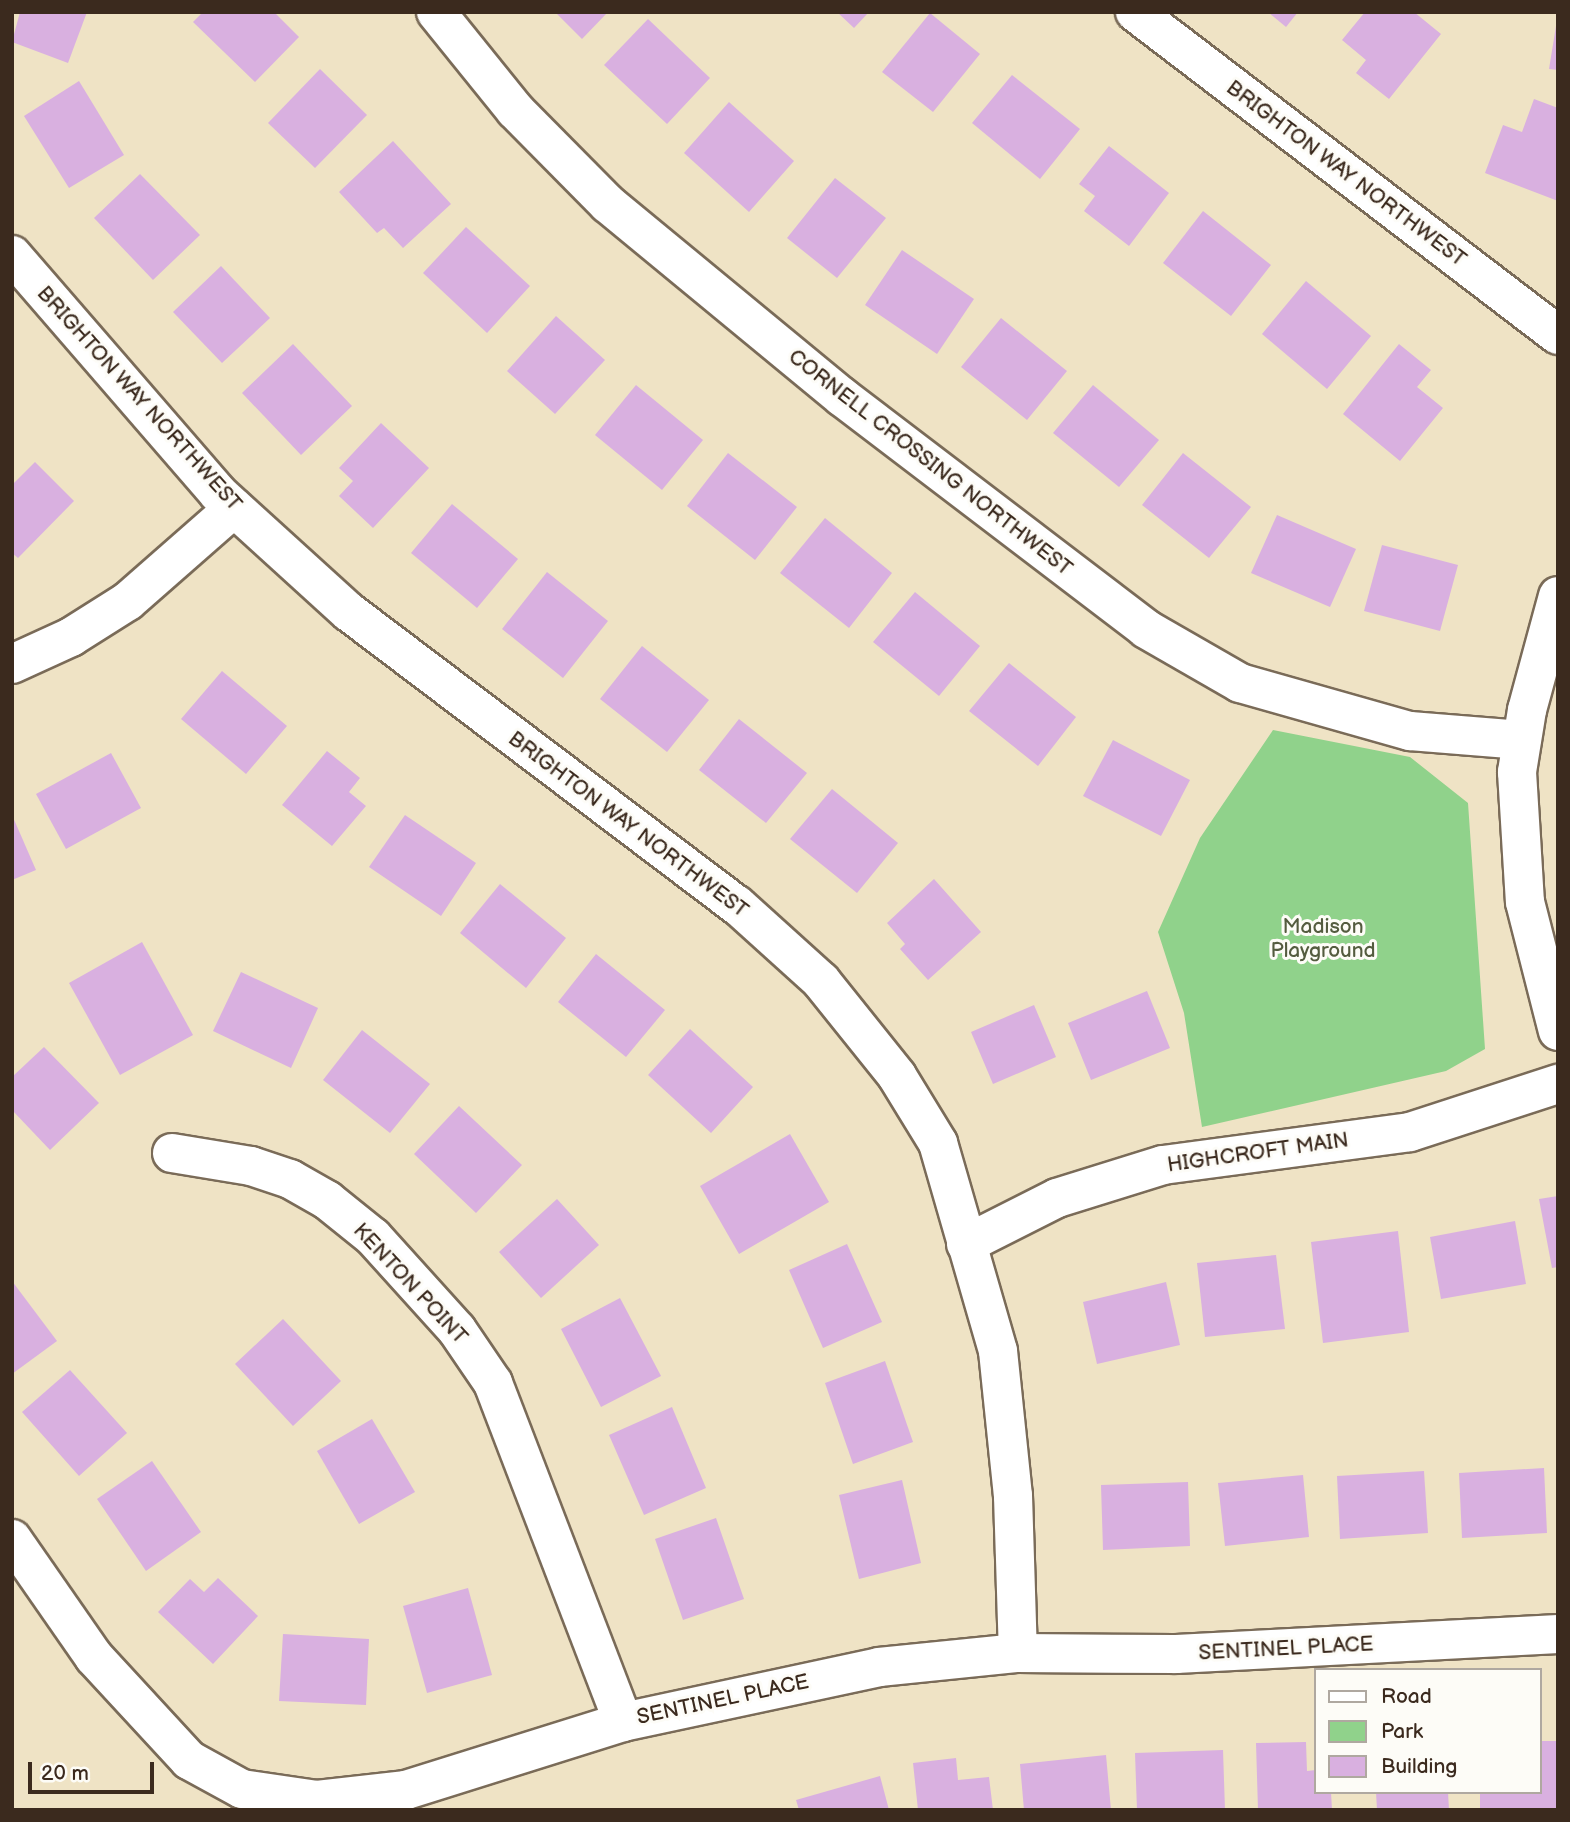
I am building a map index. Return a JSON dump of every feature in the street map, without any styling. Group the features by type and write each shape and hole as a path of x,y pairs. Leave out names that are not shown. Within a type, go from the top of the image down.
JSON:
{"street":[{"name":"CORNELL CROSSING NORTHWEST","path":"436,12 515,110 608,204 842,397 1146,629 1240,683 1410,731 1522,740"},
{"name":"BRIGHTON WAY NORTHWEST","path":"1135,12 1558,335"},
{"name":"BRIGHTON WAY NORTHWEST","path":"12,255 234,508 349,612 669,851 737,905 821,981 897,1076 938,1143 998,1351 1013,1496 1018,1653"},
{"path":"12,664 71,637 128,601 234,508"},
{"path":"1558,596 1522,740 1517,772 1525,902 1558,1031"},
{"name":"HIGHCROFT MAIN","path":"966,1244 1057,1198 1163,1165 1410,1132 1558,1084"},
{"name":"KENTON POINT","path":"172,1153 251,1166 290,1179 327,1200 373,1237 457,1330 493,1383 623,1722"},
{"name":"SENTINEL PLACE","path":"12,1539 94,1657 188,1760 242,1789 317,1800 406,1790 623,1722 879,1667 1018,1653 1177,1654 1558,1634"},
{"path":"211,1772 214,1810"}],"green space":[{"name":"Madison Playground","path":"1273,730 1410,757 1468,803 1485,1049 1446,1071 1202,1127 1184,1013 1158,932 1200,838"}],"building":[{"path":"20,12 87,12 68,63 12,42"},
{"path":"203,12 274,12 299,37 255,82 193,22"},
{"path":"555,12 608,12 582,39"},
{"path":"837,12 869,12 854,28"},
{"path":"1268,12 1298,12 1286,27"},
{"path":"1365,12 1414,12 1441,34 1389,99 1356,73 1366,60 1342,40"},
{"path":"930,13 980,54 933,112 882,72"},
{"path":"648,19 710,78 667,124 604,65"},
{"path":"1558,26 1558,70 1549,69"},
{"path":"320,69 367,115 315,168 268,123"},
{"path":"1012,75 1080,129 1040,179 972,123"},
{"path":"79,81 124,155 69,188 24,116"},
{"path":"1534,99 1558,108 1558,201 1485,173 1503,125 1522,132"},
{"path":"729,102 794,161 749,212 684,153"},
{"path":"393,141 451,204 403,248 384,228 377,233 339,192"},
{"path":"1109,146 1169,193 1129,246 1084,211 1095,196 1079,184"},
{"path":"140,174 200,235 153,280 94,218"},
{"path":"835,178 886,218 837,278 787,238"},
{"path":"1203,211 1271,265 1231,316 1163,263"},
{"path":"466,227 530,286 487,333 423,273"},
{"path":"902,250 974,299 937,354 865,305"},
{"path":"221,266 270,318 222,363 173,312"},
{"path":"1306,281 1371,336 1327,389 1262,334"},
{"path":"556,316 605,360 555,414 507,371"},
{"path":"1001,318 1067,371 1027,420 961,367"},
{"path":"293,344 352,406 301,455 242,393"},
{"path":"1399,344 1431,370 1417,387 1443,408 1400,461 1343,414"},
{"path":"636,385 703,440 662,490 595,435"},
{"path":"1093,385 1159,440 1119,487 1053,433"},
{"path":"381,423 429,468 373,528 339,496 353,481 339,468"},
{"path":"728,453 797,507 755,560 687,506"},
{"path":"1183,453 1251,507 1209,558 1142,505"},
{"path":"35,462 74,501 18,558 12,553 12,485"},
{"path":"452,504 518,559 477,608 411,553"},
{"path":"1277,515 1356,549 1330,607 1251,573"},
{"path":"825,518 892,573 849,628 780,573"},
{"path":"1382,545 1458,565 1440,631 1364,611"},
{"path":"547,572 608,621 563,678 502,629"},
{"path":"915,592 980,646 939,696 873,642"},
{"path":"642,646 709,700 667,752 600,699"},
{"path":"1009,663 1076,717 1038,766 969,711"},
{"path":"222,671 287,726 246,774 181,719"},
{"path":"739,719 807,773 766,823 699,770"},
{"path":"1113,740 1190,780 1161,836 1083,796"},
{"path":"327,751 360,778 349,792 366,806 332,846 282,805"},
{"path":"111,753 141,808 66,849 36,794"},
{"path":"832,789 898,843 857,893 790,839"},
{"path":"12,815 36,870 12,880"},
{"path":"405,815 476,863 441,916 369,867"},
{"path":"934,879 981,932 928,980 900,949 905,944 887,923"},
{"path":"500,884 566,938 526,988 460,933"},
{"path":"142,942 193,1035 120,1075 69,983"},
{"path":"596,954 665,1010 626,1057 558,1002"},
{"path":"241,972 318,1008 291,1068 213,1031"},
{"path":"1147,991 1170,1048 1091,1080 1068,1023"},
{"path":"1034,1005 1056,1057 993,1084 971,1032"},
{"path":"690,1029 753,1087 711,1133 648,1075"},
{"path":"362,1030 430,1084 390,1133 323,1080"},
{"path":"44,1047 99,1103 50,1150 12,1110 12,1077"},
{"path":"459,1106 522,1165 476,1213 414,1154"},
{"path":"790,1134 829,1202 739,1254 700,1186"},
{"path":"1558,1196 1558,1267 1552,1268 1539,1199"},
{"path":"557,1199 599,1245 541,1298 499,1252"},
{"path":"1515,1221 1526,1284 1441,1299 1430,1237"},
{"path":"1398,1231 1409,1332 1323,1343 1311,1242"},
{"path":"847,1244 882,1322 823,1348 789,1270"},
{"path":"1276,1255 1285,1329 1205,1337 1197,1263"},
{"path":"12,1281 57,1341 12,1374"},
{"path":"1166,1282 1180,1345 1097,1364 1083,1302"},
{"path":"620,1298 661,1376 601,1407 561,1329"},
{"path":"283,1319 341,1381 293,1426 235,1364"},
{"path":"885,1361 913,1442 853,1464 825,1383"},
{"path":"70,1370 127,1433 79,1476 22,1412"},
{"path":"672,1407 706,1488 644,1515 609,1435"},
{"path":"372,1419 415,1492 359,1524 317,1451"},
{"path":"152,1461 201,1532 146,1571 97,1499"},
{"path":"1544,1468 1547,1533 1462,1538 1459,1473"},
{"path":"1424,1471 1428,1533 1340,1539 1337,1476"},
{"path":"1303,1475 1309,1537 1225,1546 1218,1483"},
{"path":"902,1480 921,1563 859,1579 839,1495"},
{"path":"1188,1482 1190,1546 1103,1550 1101,1485"},
{"path":"716,1518 744,1599 683,1620 655,1539"},
{"path":"218,1578 258,1616 213,1664 158,1612 190,1579 204,1592"},
{"path":"468,1588 492,1675 427,1693 403,1606"},
{"path":"283,1634 369,1639 366,1705 279,1701"},
{"path":"1542,1741 1558,1741 1558,1808 1480,1810 1480,1794 1542,1794"},
{"path":"1306,1742 1307,1771 1314,1770 1314,1794 1331,1794 1332,1810 1258,1810 1256,1743"},
{"path":"1223,1750 1225,1810 1137,1810 1135,1753"},
{"path":"1106,1755 1111,1810 1024,1810 1020,1764"},
{"path":"956,1758 958,1780 989,1777 993,1810 918,1810 913,1763"},
{"path":"880,1776 889,1810 799,1810 796,1800"},
{"path":"1376,1794 1448,1794 1449,1810 1377,1810"}]}
